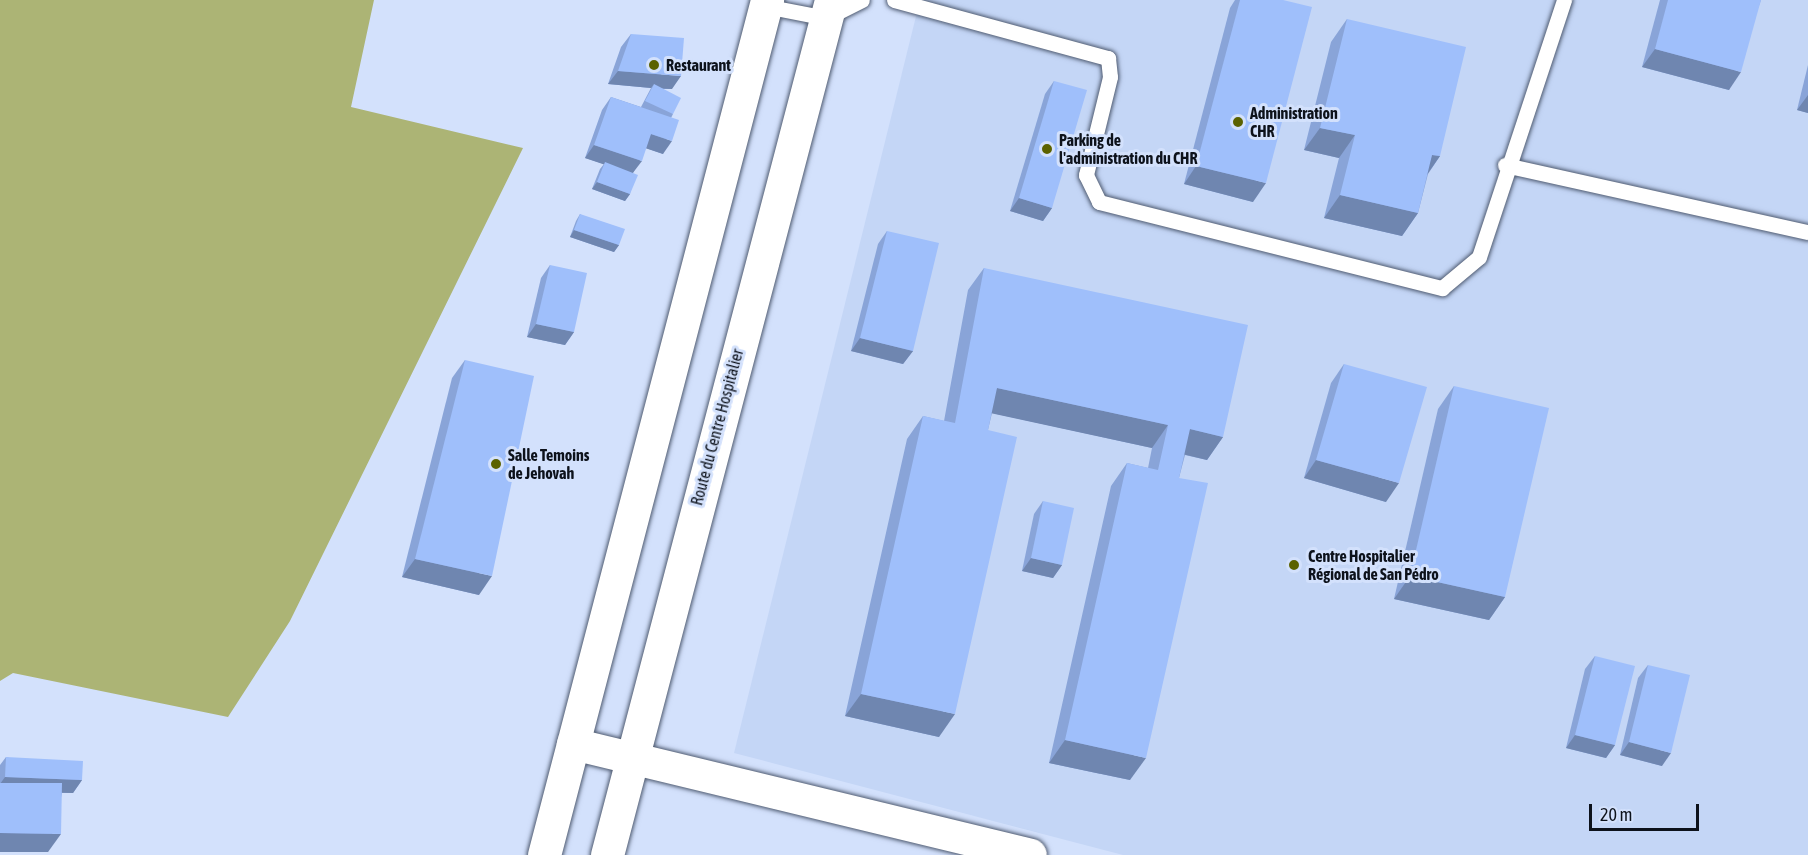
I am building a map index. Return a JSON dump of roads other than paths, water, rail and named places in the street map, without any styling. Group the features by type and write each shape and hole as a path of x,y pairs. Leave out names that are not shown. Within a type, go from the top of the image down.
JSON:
{"street":[{"path":"544,855 766,3"},
{"name":"Route du Centre Hospitalier","path":"607,855 630,756 829,9"},
{"path":"573,744 1031,855"}],"lane":[{"path":"766,3 829,9 862,0"},
{"path":"894,0 1108,58 1110,76 1086,175 1098,202 1442,288 1479,257 1505,165 1564,0"},
{"path":"1505,165 1808,232"}],"place":[{"name":"Restaurant","path":"654,65"},
{"name":"Administration CHR","path":"1238,122"},
{"name":"Parking de l'administration du CHR","path":"1047,149"},
{"name":"Salle Temoins de Jehovah","path":"496,464"},
{"name":"Centre Hospitalier Régional de San Pédro","path":"1294,565"}]}
